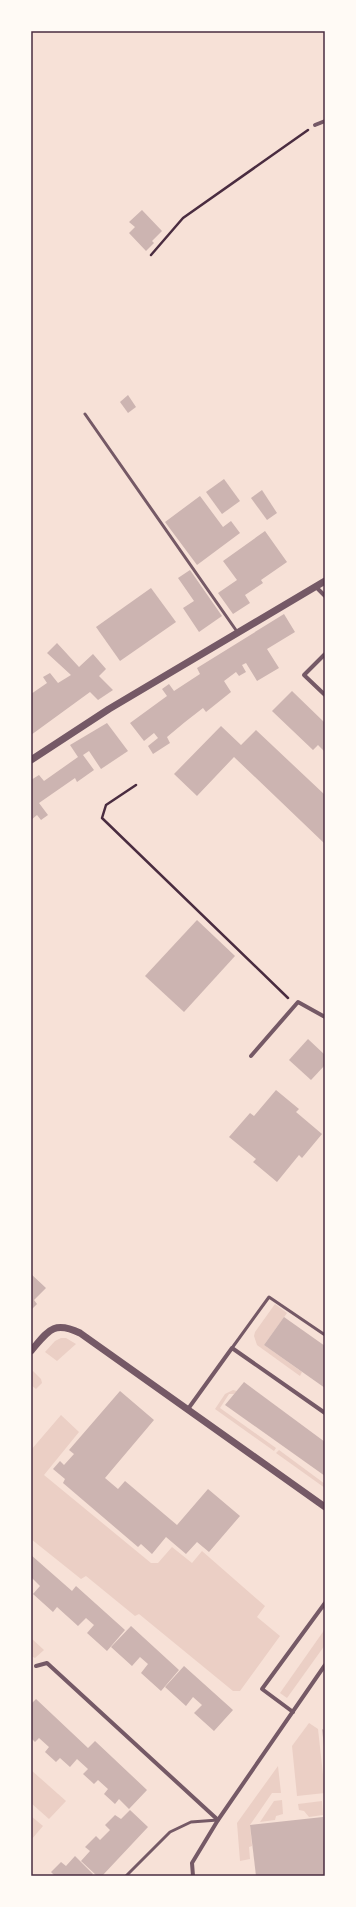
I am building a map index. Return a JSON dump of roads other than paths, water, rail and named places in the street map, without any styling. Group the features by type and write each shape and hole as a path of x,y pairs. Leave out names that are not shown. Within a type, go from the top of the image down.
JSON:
{"street":[{"path":"315,125 325,121"},
{"path":"31,760 109,708 325,582"},
{"path":"316,587 325,596"},
{"path":"325,654 304,675 325,695"},
{"path":"251,1056 298,1002 325,1017"},
{"path":"31,1351 46,1333 59,1326 68,1327 85,1336 325,1507"},
{"path":"188,1409 232,1348 325,1413"},
{"path":"293,1712 262,1689 325,1603"},
{"path":"36,1666 47,1663 218,1820"},
{"path":"193,1876 192,1863 218,1820 325,1665"}],"lane":[{"path":"85,414 238,633"},
{"path":"232,1348 269,1296 325,1336"},
{"path":"126,1876 170,1832 191,1822 218,1820"}]}
